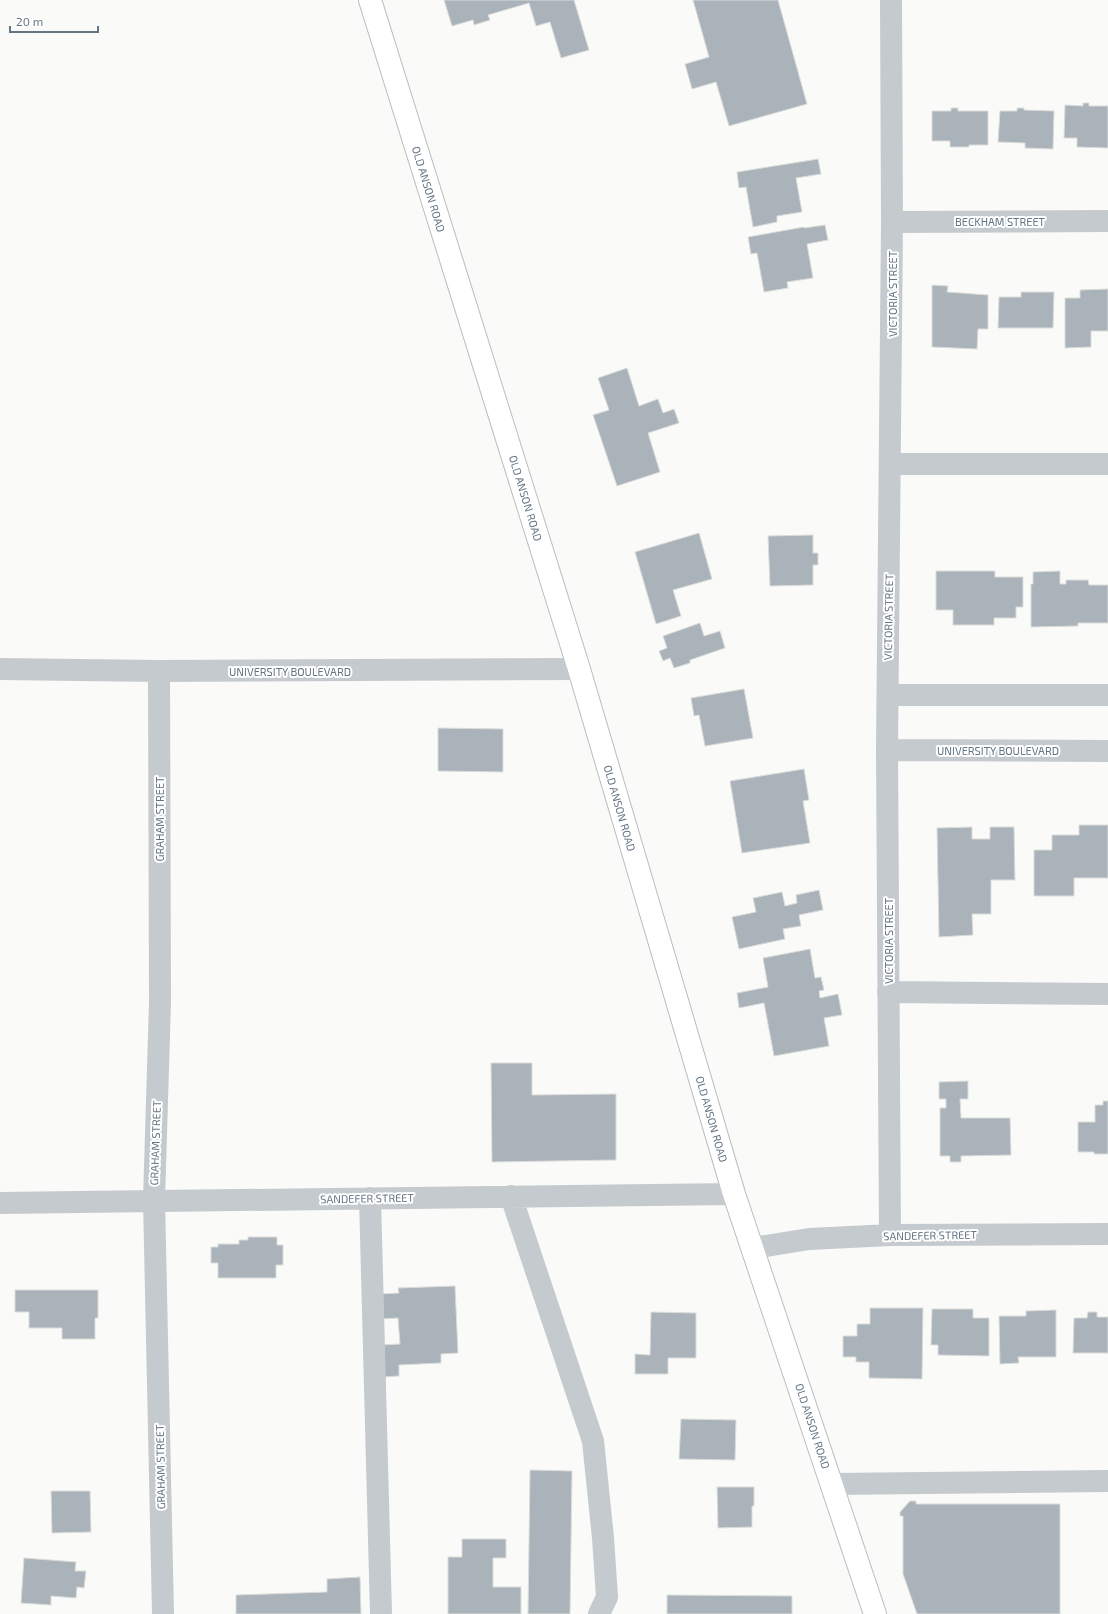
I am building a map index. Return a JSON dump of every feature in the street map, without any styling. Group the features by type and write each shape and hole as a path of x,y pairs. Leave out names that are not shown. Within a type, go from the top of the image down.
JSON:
{"main road":[{"name":"OLD ANSON ROAD","path":"370,0 579,669 734,1194 875,1614"}],"street":[{"name":"VICTORIA STREET","path":"890,1235 887,750 892,222 892,0"},
{"name":"BECKHAM STREET","path":"892,222 1108,221"},
{"path":"890,464 1108,464"},
{"name":"UNIVERSITY BOULEVARD","path":"0,669 159,671 579,669"},
{"name":"GRAHAM STREET","path":"159,671 160,1002 154,1200 164,1614"},
{"path":"888,695 1108,695"},
{"name":"UNIVERSITY BOULEVARD","path":"887,750 1108,751"},
{"path":"888,992 1108,994"},
{"name":"SANDEFER STREET","path":"0,1203 734,1194"},
{"path":"511,1196 593,1441 603,1538 608,1608"},
{"path":"370,1198 381,1614"},
{"name":"SANDEFER STREET","path":"753,1248 809,1239 890,1235 1108,1234"},
{"path":"832,1484 1108,1481"}],"building":[{"path":"444,0 574,0 589,50 561,58 550,22 536,26 529,3 488,15 490,20 474,25 473,20 452,26"},
{"path":"693,0 778,0 807,104 729,126 716,82 692,89 685,64 709,57"},
{"path":"1083,103 1089,103 1089,106 1108,106 1108,148 1077,147 1077,138 1064,138 1065,105 1083,106"},
{"path":"951,108 958,108 958,111 988,111 988,145 950,147 950,141 932,141 932,111 951,111"},
{"path":"1017,108 1024,108 1024,110 1054,111 1053,149 1025,148 1025,143 998,142 1000,111 1017,111"},
{"path":"818,159 821,174 796,178 802,212 777,216 777,222 753,227 746,187 739,188 737,172"},
{"path":"825,225 828,240 807,244 813,278 787,282 788,288 764,292 757,253 751,254 748,237 804,227"},
{"path":"932,285 948,286 947,292 988,295 988,329 978,329 977,349 932,347"},
{"path":"1108,289 1108,331 1091,331 1091,347 1065,348 1065,298 1080,298 1080,290"},
{"path":"1021,292 1054,292 1053,328 998,328 999,297 1021,297"},
{"path":"627,368 639,406 658,399 663,413 674,409 679,423 648,433 660,472 617,486 593,415 609,410 598,378"},
{"path":"699,533 712,579 673,590 681,616 656,624 635,552"},
{"path":"813,535 813,553 818,553 818,565 813,565 813,585 770,586 768,536"},
{"path":"936,571 995,571 995,577 1023,577 1023,607 1016,607 1016,618 994,618 994,625 953,625 953,610 936,610"},
{"path":"1060,571 1060,584 1066,584 1066,580 1088,580 1089,585 1108,585 1108,623 1078,623 1078,626 1031,627 1031,584 1033,584 1033,572"},
{"path":"700,623 704,636 720,631 725,648 690,660 690,663 674,668 670,658 663,661 659,651 667,648 663,636"},
{"path":"744,689 753,738 705,746 699,715 694,716 691,698"},
{"path":"438,728 503,729 503,772 438,771"},
{"path":"804,769 809,800 803,801 810,843 742,853 730,781"},
{"path":"1079,825 1108,825 1108,878 1074,878 1074,896 1034,896 1034,850 1052,850 1052,835 1079,835"},
{"path":"972,827 972,839 990,839 990,827 1014,827 1015,880 991,880 991,914 972,914 973,935 939,937 937,828"},
{"path":"819,890 823,910 799,915 801,926 783,929 785,939 739,949 732,917 756,912 753,898 782,892 785,906 797,903 796,895"},
{"path":"810,949 815,978 821,977 824,990 819,991 820,998 838,994 842,1015 824,1018 829,1046 774,1056 764,1003 739,1008 737,993 768,987 763,958"},
{"path":"491,1063 532,1063 532,1095 616,1094 616,1160 492,1162"},
{"path":"968,1081 968,1099 960,1099 961,1118 1010,1118 1011,1155 961,1156 961,1162 950,1162 950,1156 940,1156 940,1108 946,1108 946,1099 939,1099 939,1082"},
{"path":"1103,1101 1108,1101 1108,1154 1078,1152 1078,1122 1095,1122 1095,1105 1103,1105"},
{"path":"248,1237 277,1237 277,1245 283,1245 283,1265 276,1265 276,1278 218,1278 218,1263 211,1263 211,1247 218,1247 218,1244 239,1244 239,1240 248,1240"},
{"path":"455,1286 458,1353 441,1354 441,1363 399,1365 399,1376 382,1377 381,1345 400,1344 398,1318 381,1319 381,1294 399,1293 398,1288"},
{"path":"15,1290 98,1290 98,1318 95,1318 95,1339 62,1339 62,1328 29,1328 29,1312 15,1312"},
{"path":"870,1308 923,1308 922,1379 869,1378 869,1362 856,1362 856,1357 843,1357 843,1336 857,1336 857,1324 870,1324"},
{"path":"932,1309 973,1309 973,1318 989,1318 989,1356 938,1355 938,1345 931,1345"},
{"path":"1056,1310 1056,1357 1018,1357 1019,1363 1000,1364 999,1316 1026,1316 1026,1311"},
{"path":"651,1312 696,1313 696,1358 668,1358 668,1374 635,1374 635,1354 650,1355"},
{"path":"1088,1312 1097,1312 1097,1317 1108,1317 1108,1353 1073,1353 1074,1318 1087,1318"},
{"path":"681,1419 736,1420 735,1460 679,1459"},
{"path":"530,1470 572,1471 570,1614 528,1614"},
{"path":"717,1487 754,1487 752,1527 718,1528"},
{"path":"51,1491 90,1491 91,1532 52,1533"},
{"path":"910,1501 916,1501 916,1504 1060,1504 1060,1614 917,1614 903,1574 903,1516 900,1516 900,1512"},
{"path":"462,1539 506,1539 506,1558 493,1558 493,1587 521,1587 521,1614 448,1614 448,1557 462,1557"},
{"path":"24,1558 76,1562 75,1571 86,1571 84,1588 77,1587 76,1598 51,1596 51,1605 21,1603"},
{"path":"360,1577 361,1614 236,1614 236,1595 327,1592 327,1579"},
{"path":"667,1595 792,1596 792,1614 667,1614"}]}
